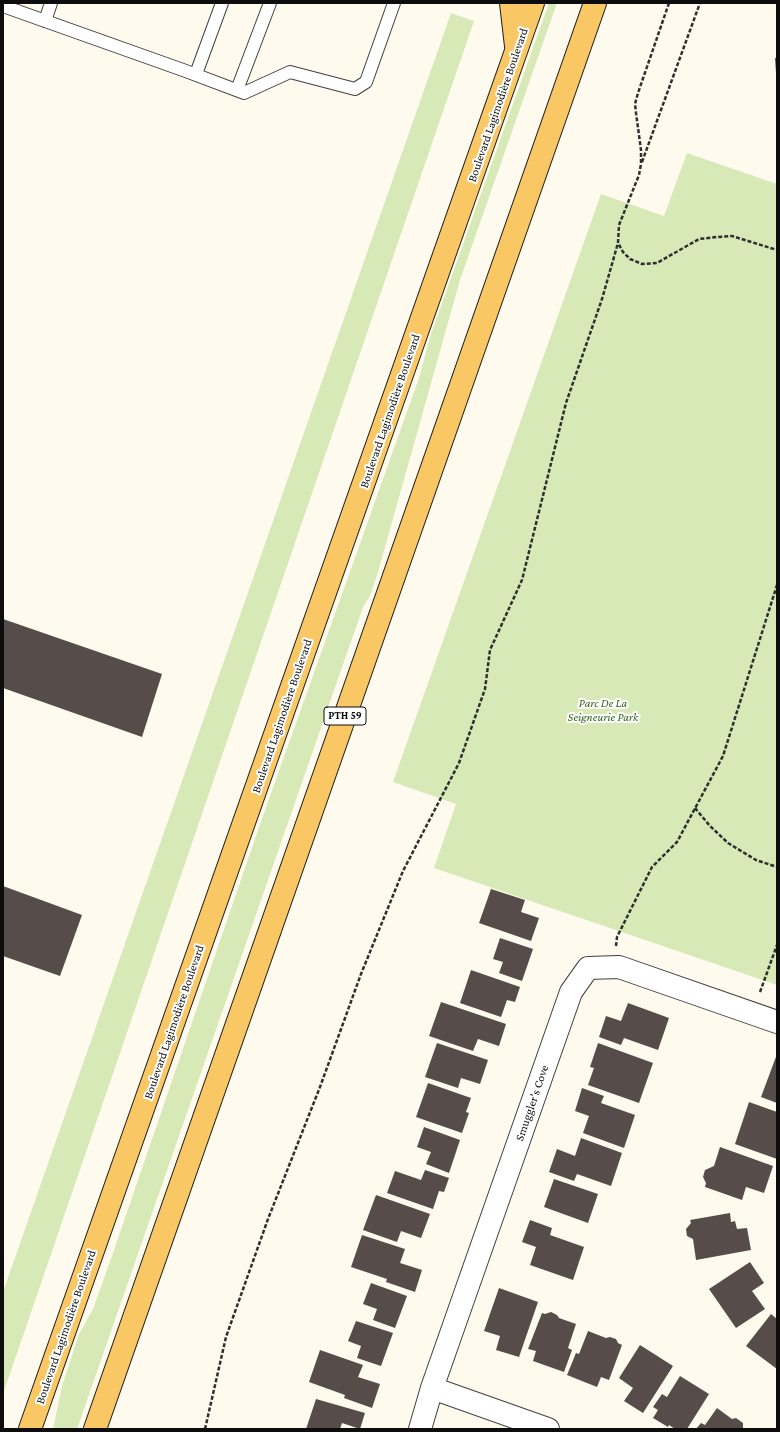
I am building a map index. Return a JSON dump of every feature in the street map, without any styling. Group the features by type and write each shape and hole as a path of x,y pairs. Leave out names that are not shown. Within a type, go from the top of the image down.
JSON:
{"main road":[{"path":"511,3 516,52"},
{"name":"Boulevard Lagimodière Boulevard","path":"30,1429 533,3"},
{"name":"PTH 59","path":"95,1429 595,3"}],"street":[{"name":"Smuggler's Cove","path":"420,1429 432,1388 571,992 588,968 620,967 777,1022"},
{"path":"432,1388 548,1429"}],"lane":[{"path":"45,21 51,3"},
{"path":"196,74 222,3"},
{"path":"237,90 270,3"},
{"path":"3,6 196,74 244,93 290,72 355,89 366,82 394,3"}],"path":[{"path":"641,164 641,150 635,104 669,3"},
{"path":"205,1429 226,1336 268,1219 320,1087 361,974 382,922 403,871 459,763 485,689 490,650 522,580 566,403 602,298 618,243 619,225 639,175 641,164 700,3"},
{"path":"618,243 623,252 630,259 642,264 657,263 699,239 717,237 732,236 777,250"},
{"path":"612,967 617,938 642,886 652,867 677,842 722,756 777,585"},
{"path":"695,808 710,826 728,843 756,860 777,867"},
{"path":"753,1013 777,945"}],"green space":[{"path":"549,3 557,3 460,280 370,596 363,607 77,1429 53,1429 62,1386 79,1334 93,1309 113,1253 258,830 419,378 430,337"},
{"path":"451,13 474,21 3,1394 3,1292"},
{"name":"Parc De La Seigneurie Park","path":"687,153 777,184 777,985 434,868 456,804 393,782 601,194 664,216"}],"building":[{"path":"775,58 777,58 777,73 776,73"},
{"path":"3,619 162,674 142,737 3,688"},
{"path":"3,886 82,915 60,976 3,956"},
{"path":"491,889 525,900 521,912 539,918 531,941 479,923"},
{"path":"500,938 533,949 522,981 499,973 503,962 493,959"},
{"path":"471,970 520,987 515,1002 507,1000 501,1017 460,1003"},
{"path":"441,1002 506,1024 499,1046 478,1039 473,1051 429,1036"},
{"path":"628,1003 669,1018 658,1050 624,1038 621,1045 599,1037 606,1016 621,1021"},
{"path":"437,1043 488,1060 480,1084 461,1078 458,1088 425,1077"},
{"path":"598,1043 653,1063 639,1103 588,1085 594,1068 590,1067"},
{"path":"777,1054 777,1103 761,1097"},
{"path":"428,1083 471,1098 466,1112 469,1113 462,1133 416,1117"},
{"path":"582,1088 604,1096 601,1103 635,1115 624,1148 583,1133 589,1116 575,1111"},
{"path":"749,1102 777,1112 777,1159 735,1144"},
{"path":"424,1127 460,1140 449,1173 426,1164 431,1152 417,1147"},
{"path":"581,1138 622,1153 611,1186 577,1174 574,1181 549,1172 557,1149 575,1156"},
{"path":"720,1147 773,1166 764,1193 746,1187 742,1200 705,1187 706,1183 703,1177 705,1170 714,1166"},
{"path":"425,1170 449,1178 444,1192 439,1191 433,1209 387,1193 395,1171 421,1180"},
{"path":"554,1179 598,1194 588,1223 544,1207"},
{"path":"376,1195 430,1214 421,1238 401,1231 397,1242 363,1230"},
{"path":"730,1213 731,1222 735,1221 737,1229 747,1228 751,1250 696,1260 693,1239 687,1236 686,1229 691,1223 690,1220"},
{"path":"530,1220 552,1228 550,1235 584,1247 573,1280 530,1265 536,1247 522,1242"},
{"path":"362,1235 405,1249 400,1263 422,1270 415,1292 386,1282 387,1279 351,1267"},
{"path":"750,1262 764,1283 752,1291 765,1309 736,1328 709,1289"},
{"path":"371,1283 407,1296 395,1328 373,1320 377,1309 363,1304"},
{"path":"499,1288 538,1302 519,1357 496,1350 500,1336 484,1331"},
{"path":"551,1312 559,1318 576,1324 568,1348 572,1350 564,1372 533,1361 536,1351 528,1349 542,1313 545,1314"},
{"path":"771,1314 777,1319 777,1369 746,1346"},
{"path":"356,1321 393,1333 381,1366 357,1358 361,1346 348,1341"},
{"path":"588,1331 606,1338 610,1337 616,1339 618,1343 622,1345 609,1380 601,1377 597,1387 567,1375 576,1353 579,1354"},
{"path":"640,1345 673,1366 643,1413 624,1401 633,1388 619,1378"},
{"path":"320,1350 363,1365 358,1377 380,1384 372,1408 344,1398 345,1395 309,1382"},
{"path":"680,1376 709,1394 687,1429 675,1429 669,1425 668,1427 653,1418 658,1410 653,1407 662,1394 667,1397"},
{"path":"316,1399 365,1413 360,1429 342,1423 340,1429 306,1429"},
{"path":"717,1408 732,1419 736,1418 743,1423 743,1428 745,1429 696,1429 701,1423 705,1425"}]}
